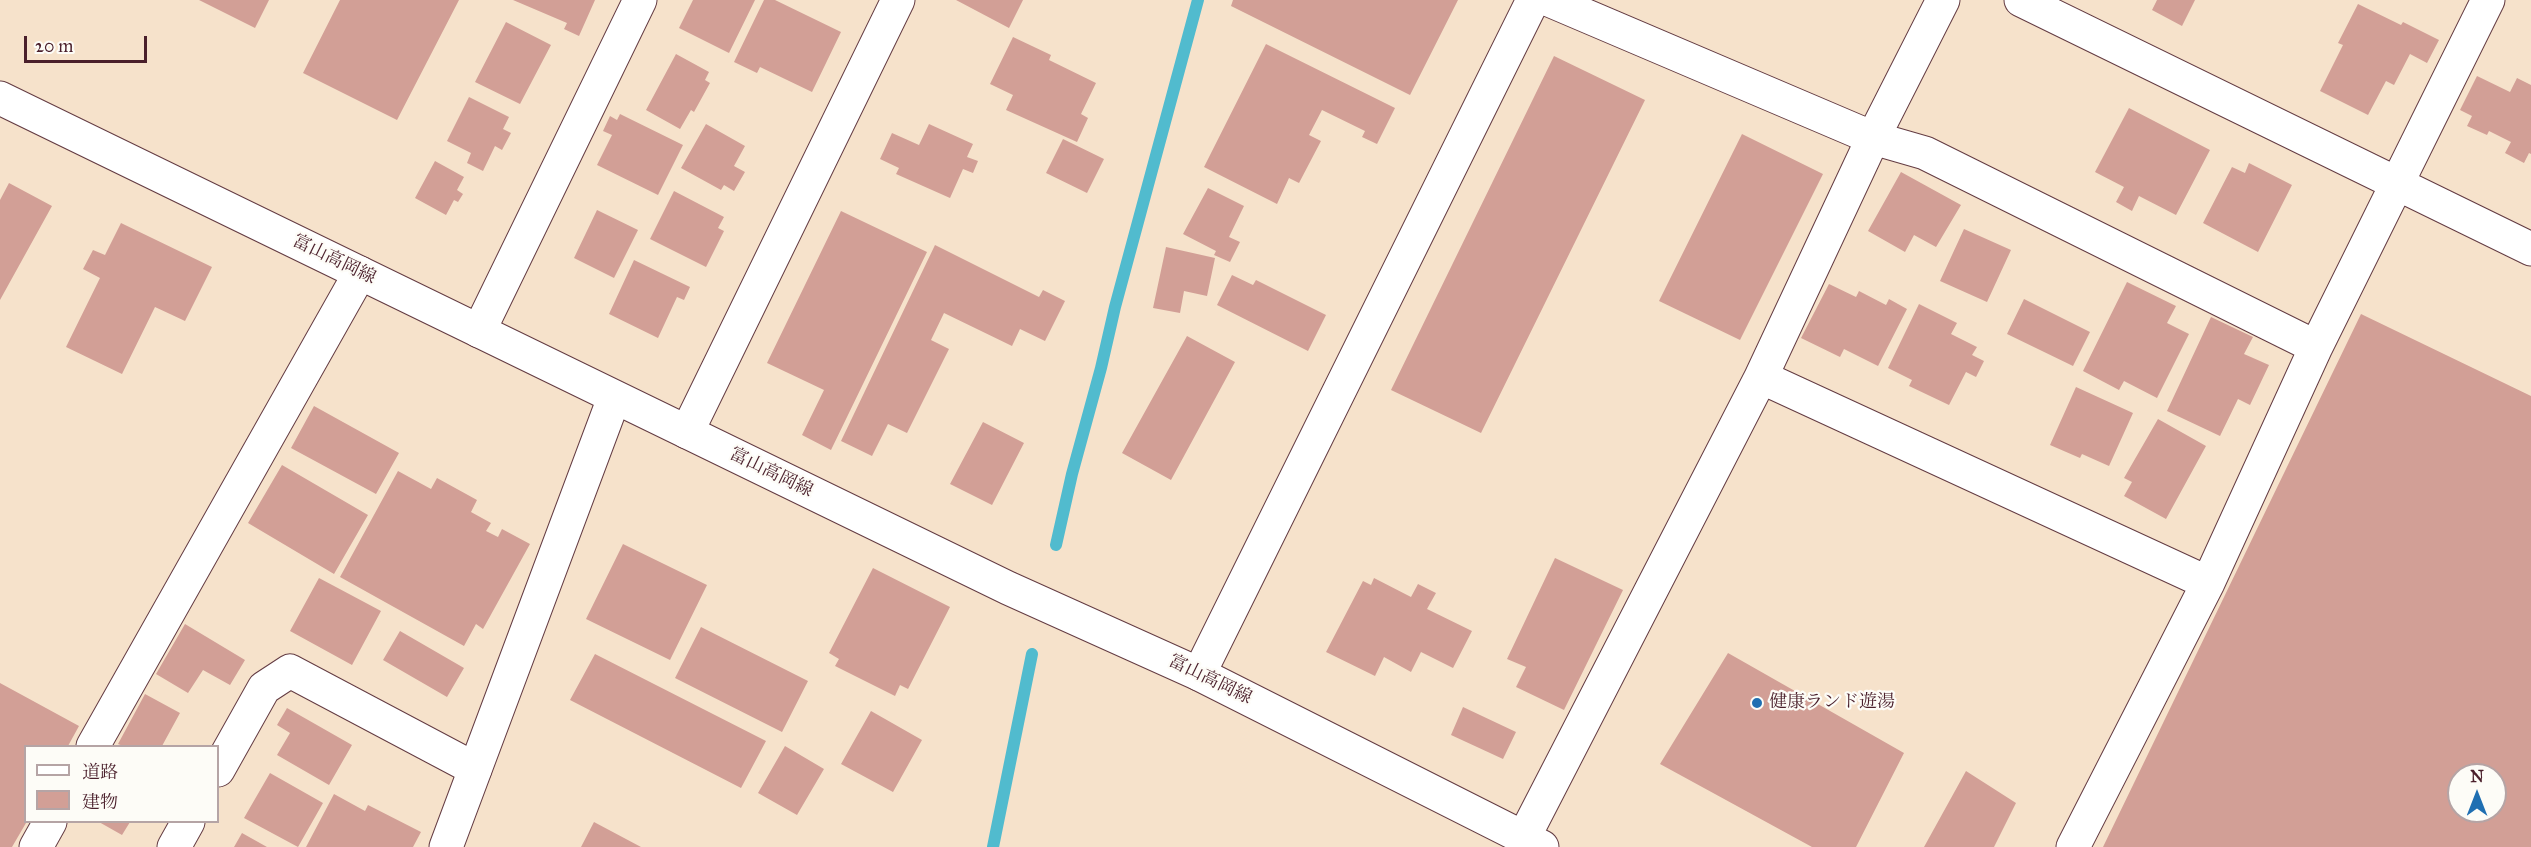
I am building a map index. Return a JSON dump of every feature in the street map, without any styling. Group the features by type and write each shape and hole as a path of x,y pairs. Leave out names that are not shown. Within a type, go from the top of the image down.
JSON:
{"street":[{"path":"479,332 640,0"},
{"path":"687,432 898,0"},
{"path":"1199,674 1533,0"},
{"path":"1550,0 1873,138 1925,153 2316,347"},
{"path":"1533,842 1761,377 1873,138 1943,0"},
{"path":"2021,0 2531,249"},
{"path":"2073,847 2208,584 2316,347 2488,0"},
{"name":"富山高岡線","path":"0,98 1008,588 1199,674 1533,842"},
{"path":"94,745 360,273"},
{"path":"1761,377 2208,584"},
{"path":"446,847 614,398"},
{"path":"219,768 264,688 290,671 475,769"},
{"path":"36,847 49,823"},
{"path":"174,847 187,823"}],"building":[{"path":"199,0 269,0 255,28"},
{"path":"340,0 459,0 397,120 303,73"},
{"path":"513,0 595,0 579,36 564,29 567,23"},
{"path":"693,0 755,0 729,53 679,28"},
{"path":"764,0 775,0 841,32 812,92 760,67 757,73 734,62"},
{"path":"956,0 1023,0 1009,28"},
{"path":"1233,0 1458,0 1410,95 1231,6"},
{"path":"2157,0 2195,0 2182,26 2152,10"},
{"path":"2358,4 2401,25 2403,22 2439,40 2427,63 2410,54 2394,85 2386,81 2368,115 2320,91 2343,45 2338,43"},
{"path":"506,22 551,45 520,104 475,82"},
{"path":"1013,37 1051,55 1049,60 1096,83 1081,114 1088,118 1077,142 1006,110 1013,95 990,84"},
{"path":"1266,44 1395,108 1377,144 1362,137 1365,131 1322,110 1309,135 1321,141 1299,183 1289,178 1277,204 1204,167"},
{"path":"676,54 709,72 705,80 710,83 694,112 691,110 680,129 646,110"},
{"path":"1554,56 1645,100 1481,433 1391,390"},
{"path":"2477,76 2510,92 2517,78 2531,85 2531,154 2529,153 2524,163 2505,153 2511,142 2489,131 2487,135 2467,126 2472,116 2460,110"},
{"path":"469,97 509,117 503,129 511,133 502,150 495,146 483,171 467,163 471,153 447,141"},
{"path":"2129,108 2210,150 2176,215 2139,196 2132,211 2116,202 2124,187 2095,172"},
{"path":"620,114 683,145 658,195 597,165 612,135 603,131 610,116 617,120"},
{"path":"706,124 745,146 734,166 745,172 734,191 724,185 721,190 681,168"},
{"path":"929,124 973,144 967,157 978,161 973,173 963,169 950,198 896,174 899,168 880,159 892,133 919,145"},
{"path":"1742,134 1823,174 1740,340 1659,301"},
{"path":"1063,139 1104,159 1087,193 1046,173"},
{"path":"435,161 464,177 457,190 463,194 458,202 454,200 446,215 415,198"},
{"path":"2249,163 2292,185 2258,252 2203,223 2232,167 2245,173"},
{"path":"1901,172 1961,205 1936,247 1914,235 1905,252 1868,231"},
{"path":"9,183 52,206 0,300 0,200"},
{"path":"1208,188 1244,206 1229,237 1240,242 1230,262 1214,255 1216,251 1183,234"},
{"path":"674,191 724,217 718,228 724,231 706,267 650,239"},
{"path":"597,210 638,230 614,278 574,258"},
{"path":"841,211 927,252 831,450 802,435 824,390 767,363"},
{"path":"121,223 212,267 185,321 155,307 122,374 66,347 100,278 83,269 93,250 105,255"},
{"path":"1964,229 2011,250 1987,302 1940,281"},
{"path":"935,245 1039,297 1043,290 1065,301 1045,341 1020,329 1012,346 944,313 931,340 949,349 907,433 888,424 872,456 841,441"},
{"path":"1166,247 1215,258 1207,296 1184,291 1180,313 1153,308"},
{"path":"634,260 690,287 684,300 677,297 658,338 609,314"},
{"path":"1232,275 1253,285 1256,280 1326,315 1308,351 1217,305"},
{"path":"2127,282 2176,306 2167,323 2189,334 2157,398 2124,381 2119,390 2083,371"},
{"path":"1829,284 1856,297 1859,291 1886,305 1889,299 1907,309 1878,366 1844,349 1840,357 1801,338"},
{"path":"2024,299 2090,332 2073,366 2007,334"},
{"path":"1919,304 1957,323 1951,334 1977,347 1972,355 1984,361 1976,377 1966,372 1949,405 1909,386 1912,380 1888,368"},
{"path":"2361,314 2531,396 2531,847 2103,847"},
{"path":"2211,317 2253,337 2244,354 2269,365 2250,405 2238,399 2220,436 2167,411"},
{"path":"1187,336 1235,362 1171,480 1122,453"},
{"path":"2076,387 2133,413 2109,466 2082,454 2080,458 2050,445"},
{"path":"314,406 399,453 376,494 291,448"},
{"path":"2158,419 2206,446 2166,519 2124,496 2132,482 2124,478"},
{"path":"983,422 1024,443 992,505 950,484"},
{"path":"282,465 368,515 334,574 248,523"},
{"path":"398,471 431,489 437,478 477,500 471,512 491,523 486,531 498,537 502,529 530,544 483,629 476,624 464,646 340,577"},
{"path":"623,544 707,585 670,660 586,619"},
{"path":"1555,558 1623,590 1564,710 1516,687 1526,667 1507,659"},
{"path":"873,568 950,607 908,689 900,685 895,696 835,666 839,659 829,653"},
{"path":"319,578 381,611 352,665 290,631"},
{"path":"1374,578 1411,597 1418,584 1436,593 1427,609 1472,631 1453,668 1421,652 1411,672 1384,657 1375,676 1326,652 1363,581 1371,585"},
{"path":"185,624 245,660 230,685 203,670 188,693 156,674"},
{"path":"701,627 808,681 782,732 675,678"},
{"path":"400,631 464,668 447,697 383,660"},
{"name":"健康ランド遊湯","path":"1728,653 1904,753 1856,847 1812,847 1660,764"},
{"path":"595,654 766,741 741,788 570,700"},
{"path":"0,683 79,726 69,745 24,745 24,823 26,823 12,847 0,847"},
{"path":"145,694 180,713 163,745 118,744"},
{"path":"1463,707 1516,732 1503,759 1451,735"},
{"path":"287,708 352,745 329,785 277,755 290,733 277,725"},
{"path":"871,711 922,740 893,792 841,764"},
{"path":"785,746 824,769 797,815 758,793"},
{"path":"1966,771 2016,803 1994,847 1924,847"},
{"path":"270,773 323,803 298,847 244,818"},
{"path":"334,794 365,811 368,805 421,832 413,847 306,847"},
{"path":"594,822 641,847 581,847"},
{"path":"101,823 129,823 122,835"},
{"path":"242,833 267,847 234,847"}],"waterway":[{"path":"1056,545 1115,307 1198,0"},
{"path":"993,847 1032,654"}],"place":[{"name":"健康ランド遊湯","path":"1757,703"}]}
